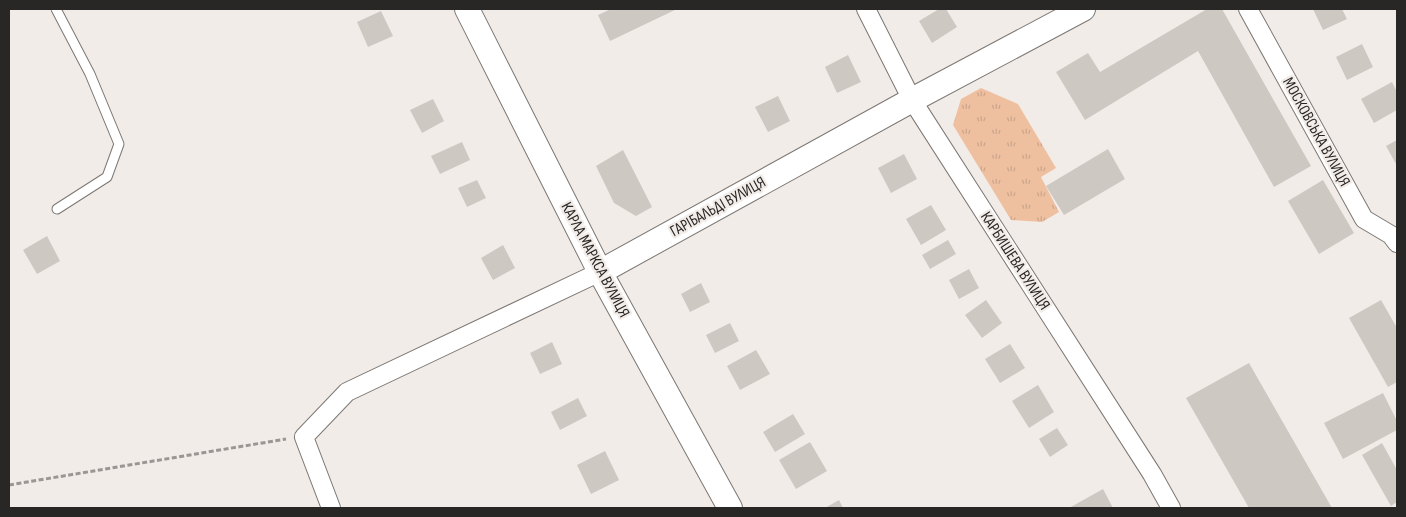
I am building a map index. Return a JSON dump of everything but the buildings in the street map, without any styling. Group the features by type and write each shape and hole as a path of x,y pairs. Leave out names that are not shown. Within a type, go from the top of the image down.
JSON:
{"street":[{"name":"КАРЛА МАРКСА ВУЛИЦЯ","path":"468,9 600,272 730,508"},
{"name":"КАРБИШЕВА ВУЛИЦЯ","path":"866,9 912,100 1172,508"},
{"name":"ГАРІБАЛЬДІ ВУЛИЦЯ","path":"304,437 347,392 600,272 912,100 1083,9"},
{"name":"МОСКОВСЬКА ВУЛИЦЯ","path":"1248,9 1364,220 1391,235 1397,243"},
{"path":"304,437 331,508"},
{"path":"317,508 324,490"}],"lane":[{"path":"56,9 90,74 119,144 107,177 57,209"}],"path":[{"path":"9,485 304,437"}],"green space":[{"path":"981,88 1018,104 1056,168 1041,177 1059,212 1042,222 1011,220 953,125 961,99"}]}
